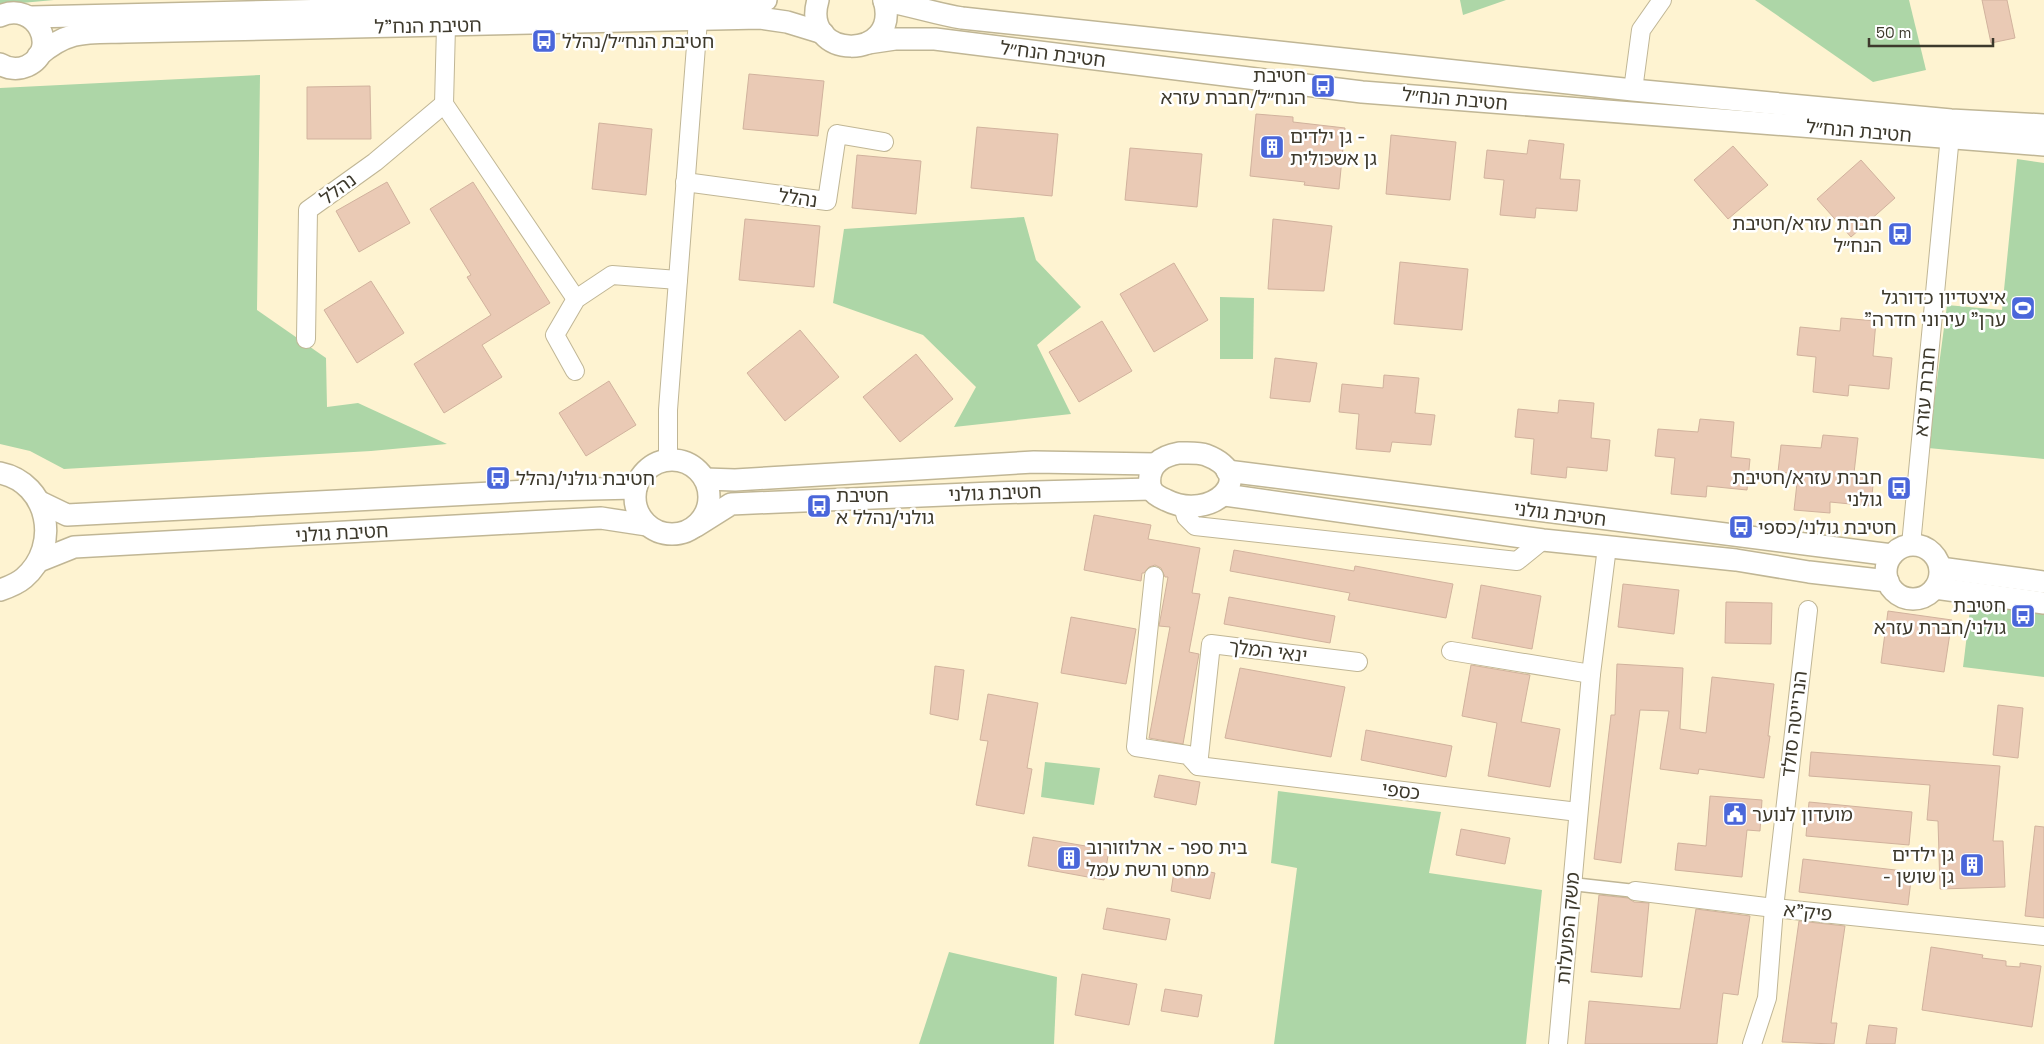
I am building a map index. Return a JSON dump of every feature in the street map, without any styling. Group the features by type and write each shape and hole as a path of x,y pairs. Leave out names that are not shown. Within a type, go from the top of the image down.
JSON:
{"street":[{"path":"313,10 338,0"},
{"name":"חטיבת הנח\"ל","path":"0,16 14,12 31,17 313,10 388,4 766,0"},
{"path":"818,0 816,18 823,33"},
{"path":"868,43 883,28 886,12 884,0"},
{"name":"חטיבת הנח״ל","path":"884,0 906,4 941,15 962,18 1633,90 1950,129 2044,145"},
{"path":"1633,90 1641,30 1662,0"},
{"path":"31,17 37,23 42,36 42,49 38,56"},
{"name":"חטיבת הנח\"ל","path":"0,64 10,68 20,68 28,65 54,42 84,33 760,18 787,22 823,33"},
{"path":"668,460 668,410 698,20"},
{"path":"446,26 444,104 576,299"},
{"name":"חטיבת הנח״ל","path":"823,33 831,41 846,47 857,47 895,38 935,39 1362,92 1950,129 2044,125"},
{"name":"נהלל","path":"306,339 308,210 375,162 444,104"},
{"name":"חברת עזרא","path":"1912,545 1950,129"},
{"name":"נהלל","path":"685,182 827,201 837,134 884,142"},
{"path":"575,371 554,335 576,299 612,275 678,280"},
{"path":"1179,453 1204,454 1219,462 1227,472 1230,484 1224,495 1208,504 1183,506 1158,497 1151,489 1149,476 1155,464 1167,455 1179,453"},
{"path":"668,460 690,464 699,471 705,480 708,487 709,504 696,526 687,531 672,534 656,531 641,517 636,508 636,488 640,478 657,463 668,460"},
{"name":"חטיבת גולני","path":"705,480 734,480 1034,462 1155,464"},
{"name":"חטיבת גולני","path":"1227,472 1892,555"},
{"path":"0,473 12,476 27,486 40,502 45,514 47,536 39,561 25,578 14,585 0,590"},
{"name":"חטיבת גולני","path":"40,502 67,515 548,490 636,488"},
{"name":"חטיבת גולני","path":"696,526 731,504 992,493 1151,489"},
{"name":"חטיבת גולני","path":"1224,495 1543,540 1736,560 1810,572 1888,581"},
{"name":"חטיבת גולני","path":"1183,506 1186,517 1195,526 1517,561 1543,540"},
{"name":"חטיבת גולני","path":"39,561 74,547 601,518 648,525"},
{"path":"1912,545 1927,549 1938,561 1938,578 1922,597 1906,598 1892,588 1886,572 1892,555 1903,547 1912,545"},
{"path":"1578,812 1591,674 1607,547"},
{"name":"כספי","path":"1154,576 1136,746 1188,755 1198,766 1578,812"},
{"path":"1938,578 2044,582"},
{"path":"1938,578 2044,603"},
{"name":"הנרייטה סולד","path":"1752,1044 1767,998 1774,908 1808,610"},
{"name":"ינאי המלך","path":"1198,766 1211,644 1358,662"},
{"path":"1451,651 1591,674"},
{"name":"משק הפועלות","path":"1558,1044 1578,812"},
{"name":"פיק\"א","path":"1572,884 1774,908 2044,936"}],"green space":[{"path":"0,0 54,0 0,5"},
{"path":"1460,0 1506,0 1463,15"},
{"path":"1755,0 1909,0 1926,70 1873,82"},
{"path":"260,75 257,310 326,358 327,407 358,403 447,444 371,451 64,469 30,451 0,444 0,88"},
{"name":"איצטדיון כדורגל \"ערן\" עירוני חדרה","path":"2017,159 2044,163 2044,459 1928,448 1947,305 2002,310"},
{"path":"1024,217 1036,260 1081,307 1037,345 1071,414 954,427 976,387 923,335 833,303 844,229"},
{"path":"1220,297 1254,298 1253,359 1220,359"},
{"path":"1971,602 2044,612 2044,677 1963,667"},
{"path":"1045,762 1100,768 1094,805 1041,797"},
{"path":"1278,791 1441,812 1429,873 1542,890 1526,1044 1274,1044 1297,868 1271,863"},
{"path":"949,952 1057,977 1054,1044 919,1044"}],"building":[{"path":"1982,0 2007,0 2015,38 1991,43"},
{"path":"749,74 824,81 818,136 743,129"},
{"path":"370,86 371,139 307,139 307,87"},
{"path":"1256,114 1293,117 1293,122 1345,128 1339,189 1304,185 1305,182 1250,176"},
{"path":"599,123 652,129 646,195 592,189"},
{"path":"977,127 1058,134 1052,196 971,188"},
{"path":"1391,135 1456,142 1450,200 1386,194"},
{"path":"1529,140 1564,144 1560,179 1580,180 1577,211 1536,208 1535,218 1500,215 1504,180 1484,178 1487,150 1527,154"},
{"path":"1733,146 1768,185 1728,219 1694,180"},
{"path":"1130,148 1202,154 1197,207 1125,200"},
{"path":"857,155 921,161 916,214 852,208"},
{"path":"1861,160 1895,198 1851,237 1817,199"},
{"path":"387,182 410,223 359,252 336,211"},
{"path":"473,182 550,303 482,345 502,377 444,413 414,364 491,315 467,277 471,275 430,209"},
{"path":"745,219 820,226 814,287 739,280"},
{"path":"1273,219 1332,226 1324,291 1268,289"},
{"path":"1400,262 1468,269 1462,330 1394,324"},
{"path":"1174,263 1208,320 1154,352 1120,294"},
{"path":"371,281 404,333 357,363 324,310"},
{"path":"1841,318 1876,321 1873,356 1892,358 1889,389 1849,385 1848,396 1813,392 1816,357 1797,355 1800,327 1840,331"},
{"path":"1102,321 1132,371 1079,402 1049,352"},
{"path":"800,330 839,377 785,421 747,373"},
{"path":"916,354 953,399 900,442 863,397"},
{"path":"1275,358 1317,363 1310,402 1270,398"},
{"path":"1384,375 1419,378 1415,413 1435,415 1431,445 1392,442 1390,452 1356,449 1359,414 1339,412 1342,384 1383,388"},
{"path":"609,381 636,425 586,456 559,413"},
{"path":"1559,400 1594,403 1591,438 1610,440 1607,471 1567,467 1566,478 1531,474 1534,439 1515,437 1518,409 1558,413"},
{"path":"1700,419 1734,422 1731,457 1750,459 1747,490 1707,486 1706,497 1671,494 1675,458 1655,456 1658,429 1698,432"},
{"path":"1823,435 1858,438 1854,473 1874,475 1871,506 1830,502 1830,513 1794,510 1798,474 1778,472 1781,445 1821,448"},
{"path":"1094,515 1151,525 1148,539 1200,548 1192,593 1200,594 1189,652 1199,654 1183,744 1149,738 1170,627 1159,626 1168,577 1165,577 1161,568 1155,565 1142,573 1141,581 1084,570"},
{"path":"1234,550 1354,571 1355,566 1453,584 1446,618 1348,600 1350,593 1230,571"},
{"path":"1623,584 1679,590 1674,634 1618,627"},
{"path":"1481,585 1541,596 1532,649 1472,638"},
{"path":"1229,597 1335,616 1330,643 1224,624"},
{"path":"1726,602 1772,603 1771,644 1725,643"},
{"path":"1888,611 1952,620 1944,672 1881,663"},
{"path":"1071,617 1136,629 1126,684 1061,673"},
{"path":"1617,664 1683,668 1680,729 1706,733 1712,677 1774,684 1768,736 1770,736 1764,778 1699,769 1698,774 1660,769 1669,711 1640,710 1621,863 1594,859 1611,715 1615,715"},
{"path":"1471,665 1530,675 1521,722 1560,729 1550,787 1488,776 1497,723 1462,716"},
{"path":"935,666 964,670 958,720 930,714"},
{"path":"1240,668 1345,687 1331,757 1225,738"},
{"path":"988,694 1038,703 1027,768 1032,769 1024,814 976,805 988,741 980,740"},
{"path":"1998,705 2023,708 2018,758 1993,755"},
{"path":"1366,730 1452,746 1446,777 1361,760"},
{"path":"1811,752 2000,766 1993,841 2003,841 2005,887 1940,889 1938,821 1927,820 1930,785 1809,776"},
{"path":"1159,775 1200,782 1196,805 1154,797"},
{"path":"1710,796 1762,800 1760,831 1747,830 1742,877 1675,870 1678,843 1706,846"},
{"path":"1809,802 1912,812 1909,845 1806,836"},
{"path":"2035,826 2044,827 2044,918 2025,916"},
{"path":"1461,829 1510,838 1505,864 1456,855"},
{"name":"בית ספר - ארלוזורוב מחט ורשת עמל","path":"1033,837 1109,850 1104,880 1028,866"},
{"path":"1803,859 1912,872 1908,905 1799,892"},
{"path":"1175,865 1215,873 1210,899 1171,891"},
{"path":"1599,895 1628,898 1634,902 1649,903 1642,977 1591,972"},
{"path":"1107,908 1170,919 1166,940 1103,929"},
{"path":"1696,909 1750,916 1738,995 1723,993 1717,1044 1585,1044 1589,1001 1680,1009"},
{"path":"1799,921 1845,926 1831,1023 1837,1023 1834,1044 1782,1042"},
{"path":"1931,947 1983,955 1982,958 2006,961 2006,966 2020,967 2020,963 2041,966 2032,1027 1922,1010"},
{"path":"1082,974 1137,984 1129,1025 1075,1015"},
{"path":"1165,989 1202,995 1198,1017 1161,1011"},
{"path":"1869,1025 1897,1028 1895,1044 1866,1044"}],"place":[{"name":"חטיבת הנח״ל/נהלל","path":"544,41"},
{"name":"חטיבת הנח״ל/חברת עזרא","path":"1323,86"},
{"name":"גן ילדים - גן אשכולית","path":"1272,147"},
{"name":"חברת עזרא/חטיבת הנח״ל","path":"1900,234"},
{"name":"איצטדיון כדורגל \"ערן\" עירוני חדרה","path":"2023,308"},
{"name":"חטיבת גולני/נהלל","path":"498,478"},
{"name":"חברת עזרא/חטיבת גולני","path":"1899,488"},
{"name":"חטיבת גולני/נהלל א","path":"819,506"},
{"name":"חטיבת גולני/כספי","path":"1741,527"},
{"name":"חטיבת גולני/חברת עזרא","path":"2023,616"},
{"name":"מועדון לנוער","path":"1735,814"},
{"name":"בית ספר - ארלוזורוב מחט ורשת עמל","path":"1069,858"},
{"name":"גן ילדים - גן שושן","path":"1972,865"}]}
